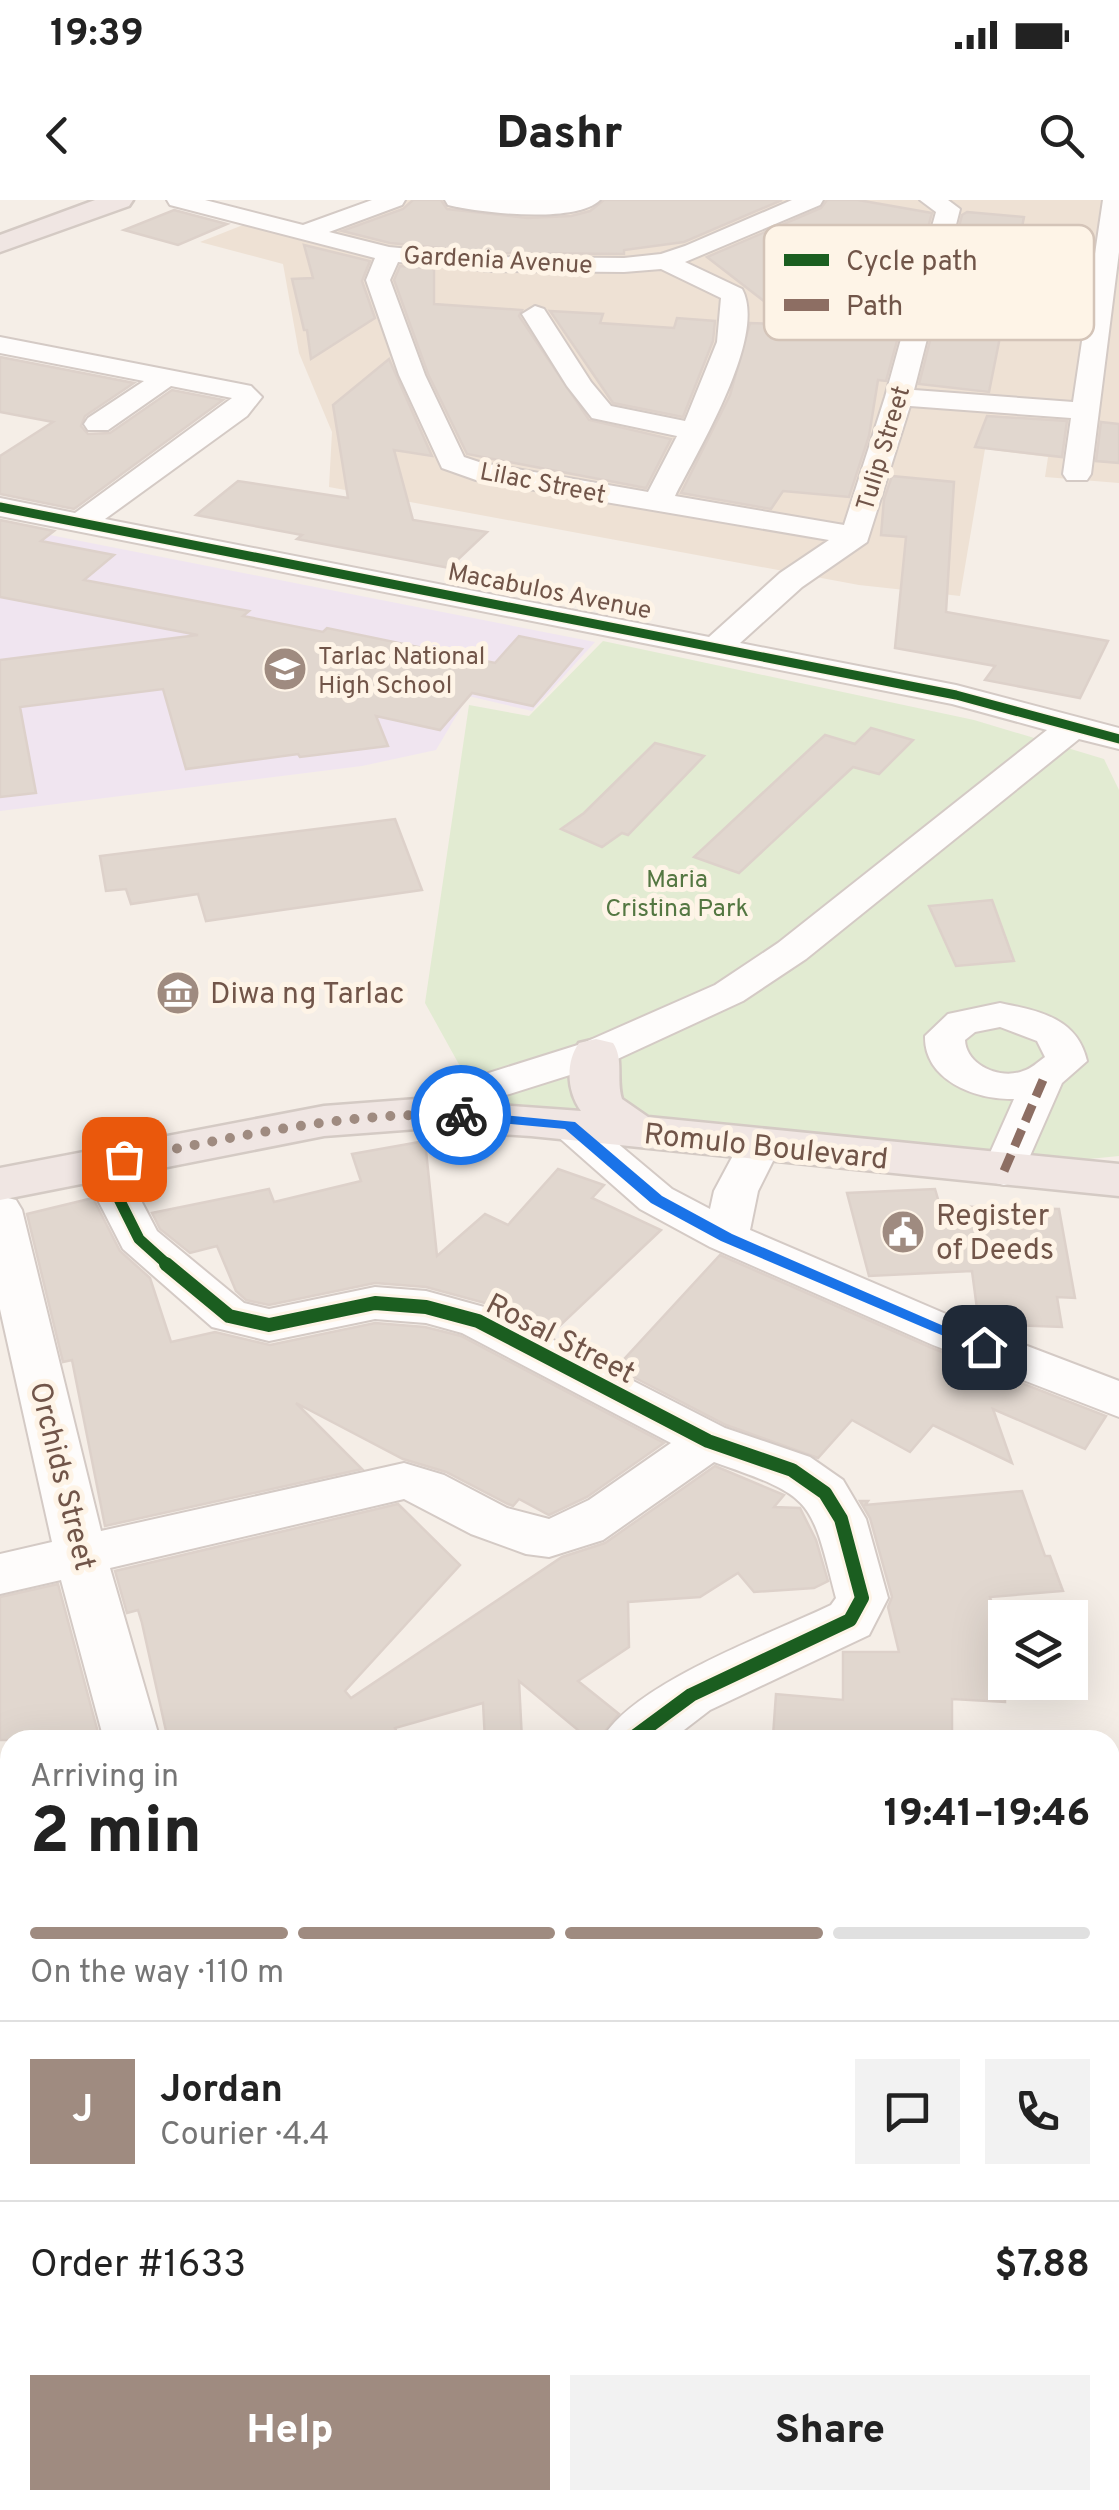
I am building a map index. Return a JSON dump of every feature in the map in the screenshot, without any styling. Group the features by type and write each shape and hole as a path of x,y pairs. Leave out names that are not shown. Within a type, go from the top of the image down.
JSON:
{"highway":[{"path":"0,244 120,200"},
{"path":"596,1053 591,1084 603,1112 637,1132"},
{"name":"Romulo Boulevard","path":"0,1184 324,1121 417,1114 570,1125 1119,1180"}],"street":[{"name":"Gardenia Avenue","path":"178,200 389,254 492,264 664,261 812,200"},
{"path":"306,232 394,200"},
{"path":"456,200 479,206 520,208 588,200"},
{"name":"Tulip Street","path":"931,200 948,208 944,225"},
{"path":"1078,474 1114,200"},
{"name":"Lilac Street","path":"389,254 378,280 412,375 452,462 476,471 856,536"},
{"path":"657,503 730,350 738,313 732,294 664,261"},
{"path":"536,314 580,386 602,412 691,431"},
{"name":"Tulip Street","path":"718,646 791,580 856,536 913,340"},
{"path":"0,345 242,392 248,397 237,410 83,522"},
{"path":"98,424 166,378"},
{"path":"898,397 1086,411"},
{"name":"Macabulos Avenue","path":"0,507 718,646 956,695 1094,731"},
{"path":"417,1114 472,1092 596,1053 729,993 1094,731 1119,699"},
{"path":"1004,1170 1043,1080"},
{"path":"570,1125 656,1200 726,1237 950,1334 1119,1400"},
{"path":"726,1237 736,1191 759,1145"},
{"name":"Rosal Street","path":"101,1163 139,1238 188,1285 229,1316 269,1325 375,1303 426,1307 478,1321 708,1441 792,1470 824,1493 840,1519 862,1598 850,1620 691,1695 644,1730"},
{"name":"Orchids Street","path":"0,1210 81,1556 129,1730"},
{"path":"0,1574 404,1481 424,1485 482,1518 528,1536 552,1538 588,1525 708,1441"}],"shaded area":[{"path":"400,200 1119,200 1119,483 1045,477 1048,457 985,449 960,596 859,585 329,487 332,432 299,353 283,264 200,242 248,223 307,235"},
{"name":"Tarlac National High School","path":"50,535 595,642 532,711 468,696 436,750 362,766 0,811 0,573"}],"green space":[{"name":"Maria Cristina Park","path":"603,641 974,720 1104,759 1119,790 1119,1156 1089,1159 482,1106 425,1003 469,705 529,716"}],"building":[{"path":"413,200 441,200 447,209 527,218 571,216 590,211 604,200 782,200 684,242 624,250 624,254 492,253 390,243 342,231 403,209"},
{"path":"827,200 858,200 932,213 929,225 781,225 821,208"},
{"path":"174,210 227,224 178,245 124,230"},
{"path":"967,212 1024,217 1022,225 959,225"},
{"path":"764,232 764,301 707,257"},
{"path":"304,245 370,261 362,281 375,318 311,359 292,279 313,278"},
{"path":"400,266 434,269 434,304 522,310 519,316 589,420 671,439 646,488 467,454 428,374 394,280"},
{"path":"550,311 603,314 600,323 674,328 677,318 715,321 713,341 683,417 613,403"},
{"path":"750,323 764,324 764,340 897,340 886,381 878,380 869,436 849,497 783,491 771,509 681,493 730,395"},
{"path":"930,340 999,340 989,392 919,384"},
{"path":"0,357 134,383 85,416 81,426 88,434 110,433 172,390 223,400 74,509 0,494 0,456 53,422 0,412"},
{"path":"389,359 432,456 394,450 413,520 487,532 449,568 196,515 238,481 348,498 333,405"},
{"path":"987,416 1067,421 1062,457 975,447"},
{"path":"1101,422 1119,424 1119,463 1096,461"},
{"path":"892,476 954,482 946,612 1108,641 1080,698 985,680 995,666 895,648 906,537 881,535 884,499"},
{"path":"0,520 54,531 41,541 114,555 84,580 249,611 243,616 323,632 327,628 495,663 519,636 582,649 533,706 472,693 440,730 376,716 388,746 186,769 163,689 20,707 36,793 0,797 0,660 198,635 0,597"},
{"path":"871,728 913,740 879,774 853,767 739,873 694,857 825,735 855,744"},
{"path":"655,743 704,756 628,835 622,833 602,847 561,829 584,813"},
{"path":"395,819 422,890 206,921 198,894 131,904 126,889 106,891 100,856"},
{"path":"992,900 1014,961 956,966 929,906"},
{"path":"425,1141 437,1256 485,1214 508,1225 558,1169 604,1185 592,1198 661,1230 551,1334 496,1306 426,1287 375,1283 269,1305 246,1300 236,1291 217,1246 190,1253 160,1229 152,1213 269,1189 274,1202 361,1181 352,1154"},
{"path":"935,1189 940,1206 1059,1209 1075,1298 1057,1297 1062,1327 979,1324 972,1271 869,1276 847,1193"},
{"path":"93,1198 120,1251 150,1278 171,1342 215,1332 270,1345 375,1323 425,1327 461,1336 664,1443 587,1497 549,1515 519,1499 513,1506 446,1472 403,1459 296,1403 362,1469 105,1526 72,1360 63,1362 27,1214"},
{"path":"720,1255 932,1348 1106,1416 1085,1449 993,1409 1012,1463 933,1425 910,1452 852,1420 818,1458 726,1425 616,1368"},
{"path":"715,1466 784,1495 774,1507 800,1508 816,1540 828,1581 814,1588 754,1592 738,1573 700,1597 628,1602 629,1647 578,1681 619,1714 606,1730 578,1730 519,1681 521,1730 484,1730 483,1703 396,1730 166,1730 138,1610 127,1613 115,1571 398,1504 460,1565 345,1691 351,1698 562,1557 605,1543"},
{"path":"1022,1491 1045,1556 1050,1556 1063,1591 990,1597 988,1700 1005,1702 952,1699 952,1730 773,1730 776,1694 843,1700 843,1652 899,1652 888,1607 892,1597 870,1518 860,1501 868,1501 865,1505"},
{"path":"58,1584 97,1730 0,1730 0,1597"}],"marked path":[{"path":"1004,1171 1043,1080"}],"cycle path":[{"path":"0,507 956,695 1119,739"},
{"path":"101,1163 139,1239 229,1316 269,1325 375,1303 426,1307 478,1321 708,1441 792,1470 825,1493 841,1519 862,1598 850,1620 691,1695 644,1730"}],"way so far":[{"path":"124,1159 324,1121 461,1115"}],"place":[{"name":"Tarlac National High School","path":"285,669"},
{"name":"Diwa ng Tarlac","path":"178,993"},
{"name":"Register of Deeds","path":"903,1232"}],"route":[{"path":"461,1115 570,1125 656,1200 726,1237 984,1347"}]}
